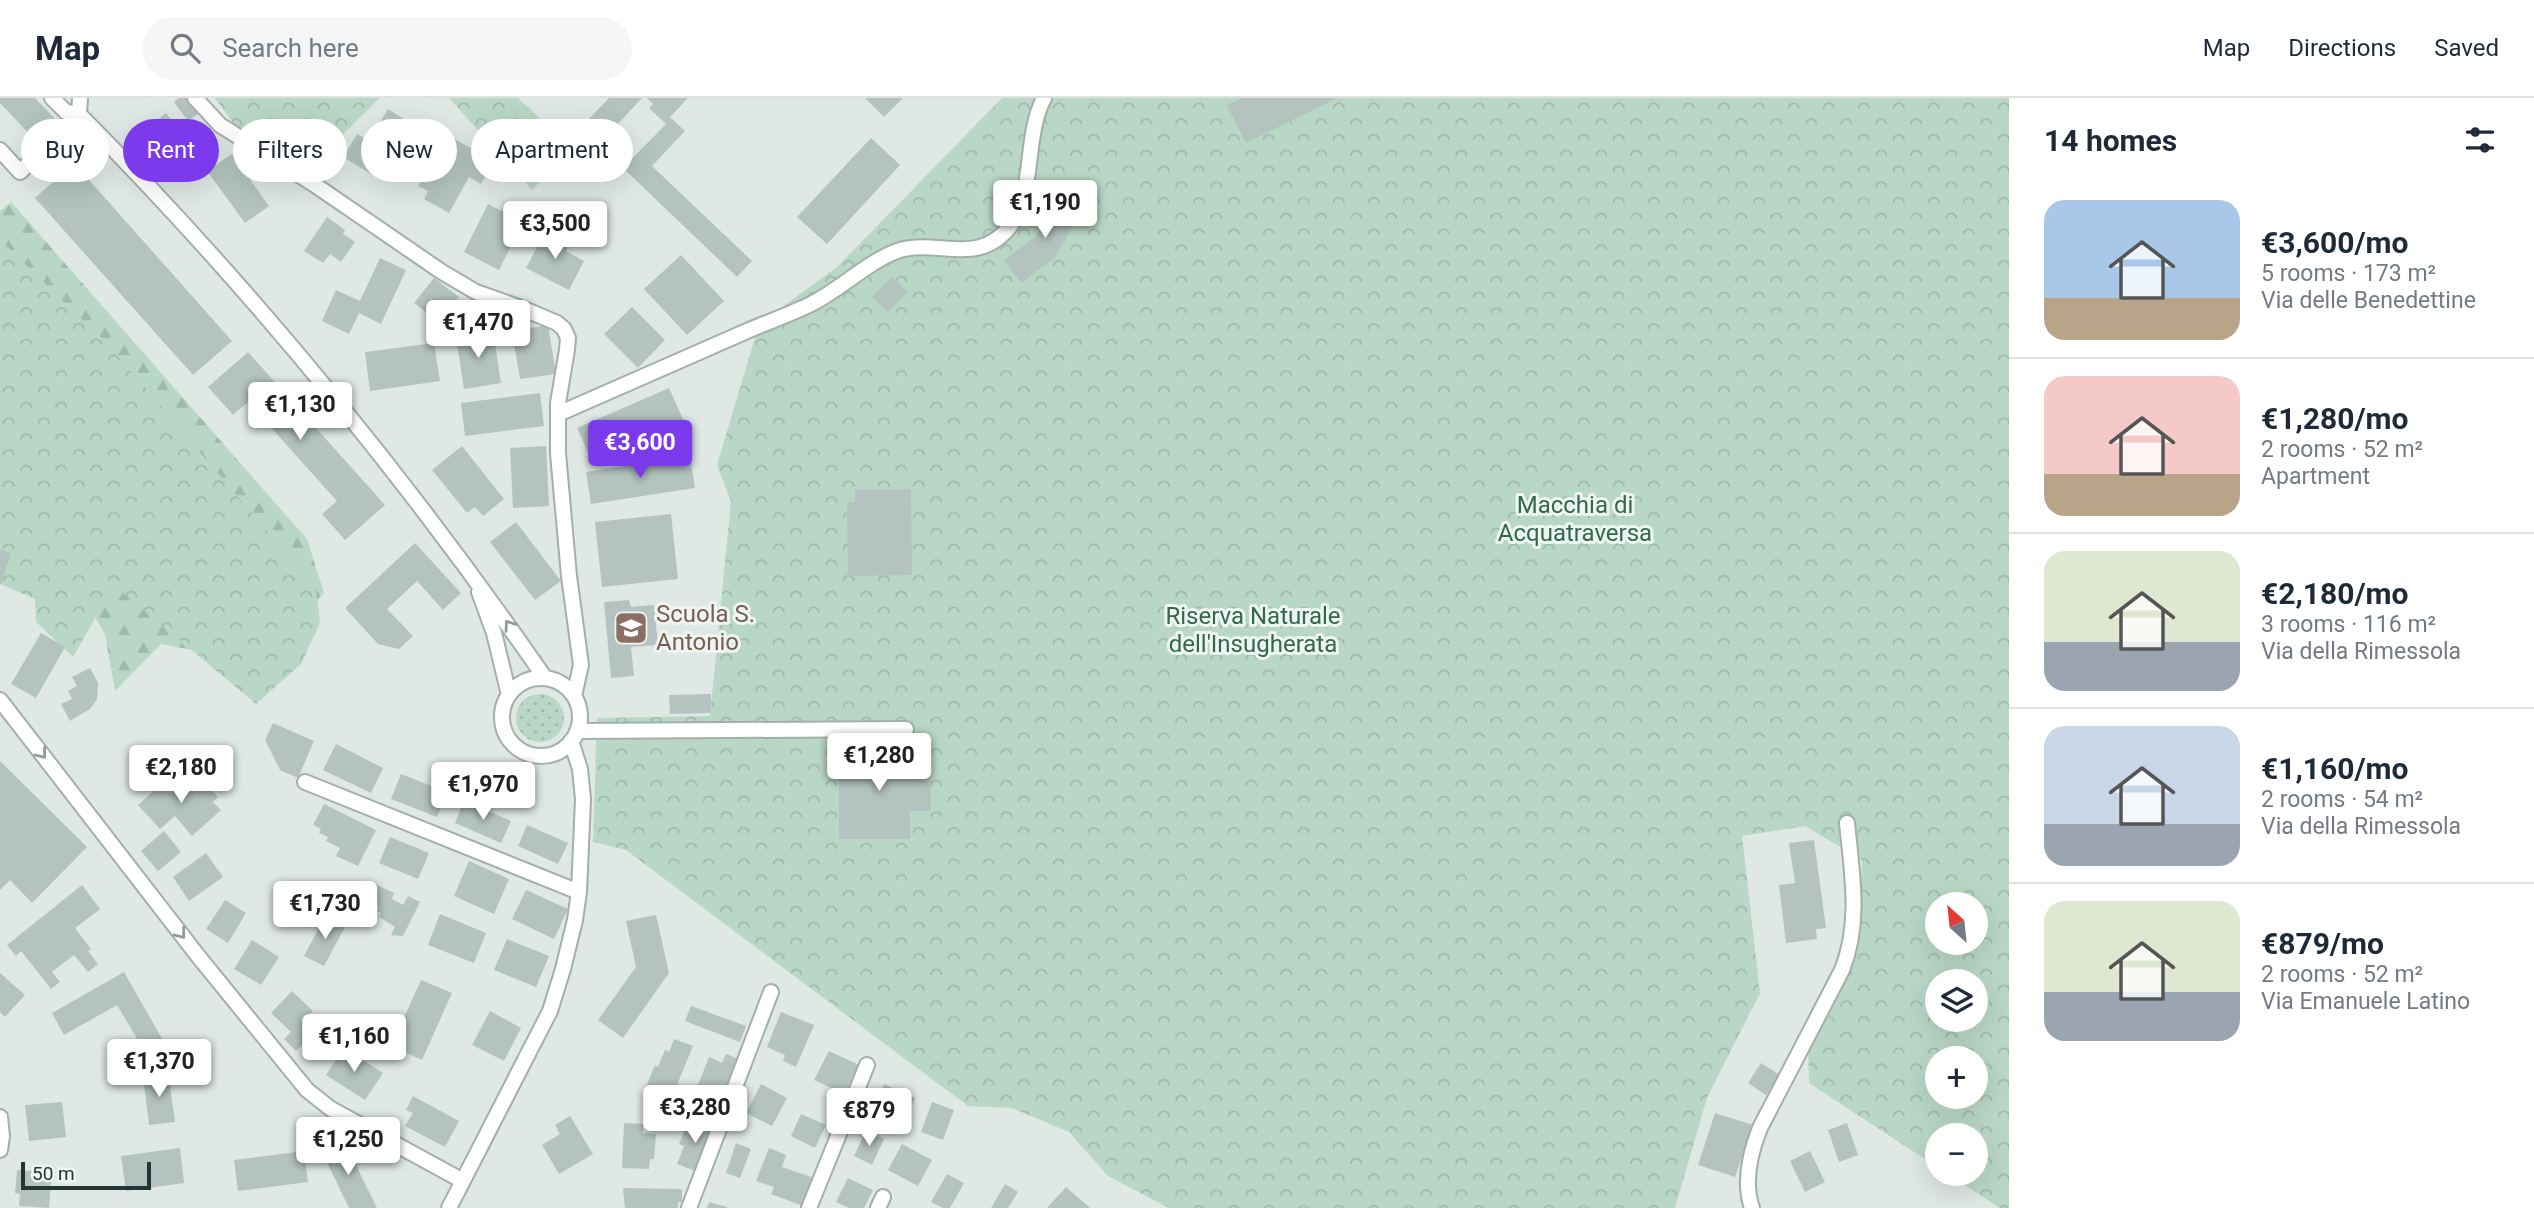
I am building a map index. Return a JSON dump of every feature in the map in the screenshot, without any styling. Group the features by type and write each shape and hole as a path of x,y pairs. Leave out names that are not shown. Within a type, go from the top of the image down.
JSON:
{"street":[{"path":"52,98 66,112 79,114 153,189 261,310 399,477 545,678"},
{"path":"0,150 20,172 79,114 80,98"},
{"path":"195,98 220,125 316,185 442,272 477,292 524,309 562,327 566,332 568,343 558,414 562,512 581,665 574,696 580,716 574,736 561,750 548,755 530,754 518,748 506,733 502,718 509,695 494,633 471,573"},
{"path":"558,414 811,304 896,252 921,247 970,250 995,239 1011,225 1021,201 1034,122 1044,98"},
{"path":"509,695 523,683 545,678 559,682 574,696"},
{"path":"0,700 198,956 307,1090 331,1109 463,1181"},
{"path":"574,736 906,729"},
{"path":"449,1208 550,1012 566,957 579,892 583,782 574,736"},
{"path":"305,782 579,892"},
{"path":"1752,1208 1748,1194 1748,1178 1756,1137 1842,970 1850,946 1854,922 1847,823"},
{"path":"689,1208 771,992"},
{"path":"809,1208 867,1065"},
{"path":"0,1117 0,1150"}],"green space":[{"path":"215,98 380,98 347,130 347,119 233,119 233,123"},
{"path":"449,98 518,98 541,119 471,119 471,122"},
{"name":"Riserva Naturale dell'Insugherata","path":"1002,98 2009,98 2009,1208 2000,1208 1966,1186 1988,1186 1988,1123 1925,1123 1925,1159 1809,1083 1808,1046 1858,947 1862,860 1805,826 1742,836 1760,993 1707,1098 1675,1208 1169,1208 1108,1176 1069,1132 1012,1108 968,1106 626,850 593,842 597,718 710,716 731,501 717,465 759,324 837,267"},
{"path":"525,182 540,182 532,190"},
{"path":"11,202 307,539 324,593 255,662 161,644 115,691 105,634 76,585 0,436 0,211"},
{"path":"0,240 110,346 316,589 320,623 301,664 256,704 114,585 73,657 36,622 35,599 0,584"},
{"path":"540,694 557,701 564,718 557,735 540,742 523,735 516,718 523,701"}],"building":[{"path":"0,98 35,98 55,119 21,119 21,125 0,103"},
{"path":"179,98 187,98 199,113 187,119 174,102"},
{"path":"609,98 642,98 622,119 589,119"},
{"path":"647,98 688,98 670,117 685,131 652,166 752,261 737,277 633,178 633,158 666,124 649,108 653,104"},
{"path":"865,98 903,98 884,117"},
{"path":"1242,98 1337,98 1246,143 1227,106"},
{"path":"388,109 404,119 382,119"},
{"path":"166,113 171,119 158,119"},
{"path":"357,134 361,136 361,168 347,159 347,150"},
{"path":"871,138 900,165 827,244 797,217"},
{"path":"457,140 471,148 471,178 469,177 449,213 424,199 428,191 418,186 420,182 457,182"},
{"path":"232,154 233,182 252,182 269,206 245,223 215,182 219,182 219,163"},
{"path":"53,182 91,182 232,341 193,375 35,198"},
{"path":"1060,195 1084,209 1053,259 1021,283 1004,260 1035,237"},
{"path":"488,204 523,222 499,270 464,252"},
{"path":"327,217 345,230 343,234 355,242 341,262 330,254 323,263 304,251"},
{"path":"546,230 570,242 566,251 584,261 569,290 526,268"},
{"path":"681,255 724,301 687,335 644,289"},
{"path":"380,258 406,270 381,324 359,313 349,334 322,321 336,290 360,301"},
{"path":"892,277 908,292 888,312 872,297"},
{"path":"434,278 459,297 439,322 414,303"},
{"path":"632,307 665,340 638,368 604,334"},
{"path":"548,325 556,374 520,379 512,331"},
{"path":"493,331 501,383 464,389 456,337"},
{"path":"434,343 440,381 370,391 365,352"},
{"path":"248,352 385,505 345,540 322,514 337,501 248,402 233,415 208,387"},
{"path":"669,388 686,426 669,433 667,428 650,435 647,430 589,455 577,428"},
{"path":"540,393 544,426 465,436 461,403"},
{"path":"462,446 504,499 483,516 475,507 467,513 432,470"},
{"path":"546,446 549,506 513,508 510,448"},
{"path":"690,456 695,488 591,504 586,472"},
{"path":"911,489 912,575 848,576 847,502 855,502 855,490"},
{"path":"671,514 678,579 602,587 595,522"},
{"path":"516,522 561,581 535,600 490,542"},
{"path":"415,543 461,593 443,610 417,581 387,609 413,636 399,649 378,644 345,608"},
{"path":"0,550 11,553 1,584 0,584"},
{"path":"629,600 631,607 654,605 658,645 631,647 634,676 611,678 604,602"},
{"path":"41,633 65,647 36,698 11,684"},
{"path":"90,668 98,683 97,699 90,709 70,721 61,704 72,699 68,691 77,686 72,677"},
{"path":"711,694 711,713 670,714 669,695"},
{"path":"273,723 314,741 298,778 280,770 265,740"},
{"path":"336,744 383,768 371,793 323,770"},
{"path":"839,746 911,746 911,778 931,778 931,811 910,811 910,839 839,839"},
{"path":"0,761 87,847 32,903 10,880 0,890"},
{"path":"401,774 447,792 437,817 391,799"},
{"path":"169,777 183,792 199,777 218,797 213,802 221,810 192,836 175,816 160,829 138,805"},
{"path":"464,801 511,821 501,843 455,823"},
{"path":"324,804 376,830 358,866 336,856 340,848 326,841 328,837 319,833 321,829 313,825"},
{"path":"527,825 568,843 558,864 518,846"},
{"path":"164,831 181,852 158,871 141,851"},
{"path":"390,837 429,853 418,879 379,863"},
{"path":"1814,840 1826,928 1816,929 1817,939 1786,943 1779,885 1795,883 1789,843"},
{"path":"206,853 223,877 189,901 173,877"},
{"path":"469,861 509,879 494,914 454,896"},
{"path":"375,884 394,893 392,899 403,905 408,896 420,902 403,936 391,935 395,927 379,917 379,907 372,903 374,899 368,897"},
{"path":"82,885 100,909 75,928 91,949 88,951 98,964 88,972 74,955 52,972 60,982 51,989 21,951 16,956 7,945"},
{"path":"526,890 568,909 554,939 512,919"},
{"path":"225,900 246,913 228,943 206,929"},
{"path":"440,914 486,933 474,963 428,945"},
{"path":"656,915 669,973 623,1038 598,1020 636,967 626,921"},
{"path":"325,916 345,927 324,966 304,956"},
{"path":"507,939 549,956 536,987 494,970"},
{"path":"252,940 279,957 261,985 234,969"},
{"path":"124,972 165,1044 146,1054 117,1005 64,1035 52,1013"},
{"path":"0,973 25,995 5,1017 0,1012"},
{"path":"421,980 452,993 422,1060 391,1046"},
{"path":"292,991 313,1011 304,1020 316,1032 296,1051 284,1039 291,1032 271,1013"},
{"path":"691,1006 746,1026 740,1042 685,1021"},
{"path":"490,1011 521,1028 504,1061 472,1045"},
{"path":"781,1012 814,1025 796,1067 783,1061 785,1055 767,1047"},
{"path":"674,1039 693,1046 670,1102 644,1092 655,1065 658,1067 665,1050 669,1052"},
{"path":"344,1048 383,1073 365,1100 326,1075"},
{"path":"829,1051 859,1065 844,1094 814,1080"},
{"path":"726,1054 738,1059 719,1108 693,1098 709,1057 722,1063"},
{"path":"1761,1063 1780,1075 1766,1095 1748,1083"},
{"path":"168,1072 175,1122 149,1125 143,1075"},
{"path":"761,1084 787,1098 772,1126 746,1113"},
{"path":"884,1084 915,1098 903,1125 872,1111"},
{"path":"413,1096 459,1121 445,1147 405,1126 413,1113 406,1110"},
{"path":"62,1102 66,1137 29,1141 25,1105"},
{"path":"932,1102 954,1110 943,1140 921,1132"},
{"path":"1715,1113 1753,1125 1735,1177 1698,1165"},
{"path":"801,1114 826,1125 815,1148 791,1136"},
{"path":"570,1116 593,1154 559,1174 542,1145 560,1134 555,1125"},
{"path":"690,1119 715,1129 698,1172 677,1164 684,1146 679,1144"},
{"path":"624,1123 643,1124 643,1133 656,1134 654,1159 650,1159 649,1169 622,1168"},
{"path":"1847,1123 1858,1155 1839,1162 1828,1130"},
{"path":"866,1130 884,1139 872,1165 854,1156"},
{"path":"344,1141 377,1208 349,1208 322,1152"},
{"path":"736,1143 751,1149 740,1178 726,1173"},
{"path":"902,1144 932,1160 918,1186 888,1170"},
{"path":"180,1148 184,1183 126,1191 121,1156"},
{"path":"769,1148 786,1155 782,1167 814,1178 803,1206 771,1194 774,1187 756,1181"},
{"path":"304,1151 308,1182 238,1191 234,1160"},
{"path":"1810,1151 1825,1182 1805,1192 1790,1161"},
{"path":"17,1170 44,1172 44,1181 51,1181 49,1208 19,1206 20,1194 15,1193"},
{"path":"947,1174 964,1183 950,1208 943,1208 931,1202"},
{"path":"848,1178 873,1190 864,1208 849,1208 836,1202"},
{"path":"1005,1184 1018,1192 1008,1208 991,1208"},
{"path":"1066,1187 1090,1208 1047,1208"},
{"path":"623,1188 682,1189 682,1202 678,1202 678,1208 625,1208"},
{"path":"709,1202 727,1207 727,1208 707,1208"}],"place":[{"name":"Scuola S. Antonio","path":"631,628"}],"park label":[{"name":"Macchia di Acquatraversa","path":"1575,519"}]}
